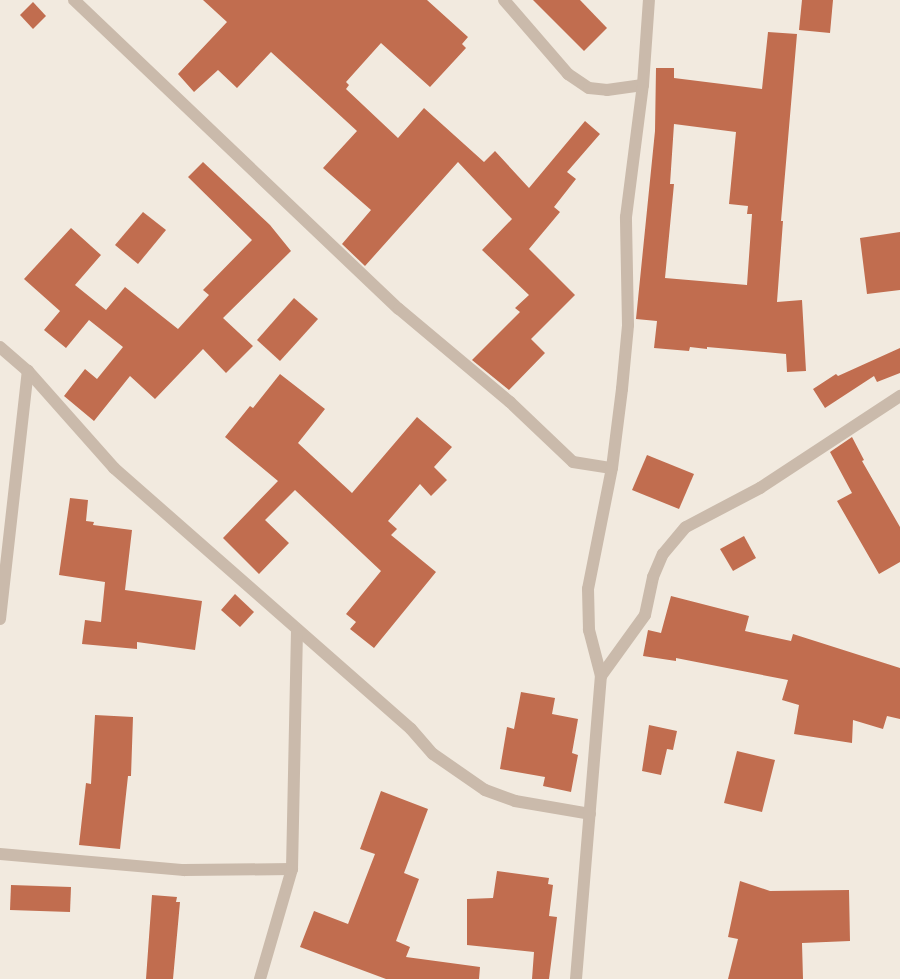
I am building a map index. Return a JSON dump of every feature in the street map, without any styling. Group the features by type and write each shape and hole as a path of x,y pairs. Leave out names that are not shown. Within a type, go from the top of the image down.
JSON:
{"street":[{"path":"74,0 399,309 510,402 573,462 612,468"},
{"path":"504,0 568,74 589,88 607,90 643,85"},
{"path":"576,979 601,676 589,630 588,589 612,468 628,325 626,217 643,85 649,0"},
{"path":"0,347 28,371 114,468 208,549 297,631 411,729 434,754 467,780 485,790 515,801 590,814"},
{"path":"0,619 28,371"},
{"path":"601,676 644,615 653,577 663,554 686,526 760,488 900,396"},
{"path":"260,979 292,869 297,631"},
{"path":"0,854 184,870 292,869"}],"building":[{"path":"203,0 427,0 468,37 462,44 466,48 430,87 381,43 346,82 349,85 346,89 398,138 424,108 484,162 495,151 529,188 585,121 600,134 567,172 576,179 554,207 560,212 529,249 575,295 531,339 545,353 509,390 472,360 520,312 515,308 529,295 482,250 512,219 458,162 365,266 342,244 371,210 323,168 357,131 271,52 237,88 218,70 194,92 178,74 227,22"},
{"path":"533,0 580,0 607,28 584,51"},
{"path":"802,0 833,0 830,33 799,30"},
{"path":"33,2 46,16 33,29 20,15"},
{"path":"768,32 797,34 781,221 783,221 777,302 802,300 806,371 787,372 786,354 707,347 707,349 690,347 689,351 654,348 657,321 636,319 655,131 656,68 674,68 674,78 762,89","holes":["674,124 736,132 729,204 748,206 747,214 752,214 747,285 665,278 674,184 670,184"]},
{"path":"203,162 270,225 291,251 223,318 253,346 226,373 203,349 155,399 130,376 94,421 64,396 85,369 97,379 123,347 89,320 66,348 44,330 60,311 24,279 71,228 101,255 75,285 106,310 125,287 178,329 209,295 203,290 252,240 188,177"},
{"path":"143,212 166,230 138,264 115,245"},
{"path":"900,232 900,290 867,294 860,238"},
{"path":"294,298 318,319 280,361 257,340"},
{"path":"900,348 900,373 877,382 874,376 825,408 813,389 836,374 838,376"},
{"path":"280,374 325,409 298,443 352,493 417,417 452,447 434,467 447,480 431,496 420,484 388,521 397,529 391,535 436,572 374,648 350,629 356,622 346,614 381,571 295,490 265,520 289,543 259,574 223,538 278,481 225,437 250,406 253,408"},
{"path":"852,437 864,460 862,461 900,527 900,562 879,574 837,501 852,493 830,452"},
{"path":"647,455 694,474 679,509 632,490"},
{"path":"70,498 88,500 86,521 94,522 93,525 132,530 125,590 202,601 195,650 137,642 137,649 82,644 85,620 101,622 105,582 59,575"},
{"path":"744,536 756,558 733,571 720,549"},
{"path":"235,594 254,612 240,627 221,610"},
{"path":"671,596 749,616 745,631 791,641 793,634 900,668 900,719 887,716 883,729 853,720 852,743 794,734 799,705 782,700 788,680 676,658 676,661 643,656 648,630 661,633"},
{"path":"521,692 555,698 552,714 578,719 572,753 578,755 571,792 543,786 545,777 500,769 507,727 514,729"},
{"path":"95,715 133,717 131,776 128,776 120,849 79,845 86,783 91,784"},
{"path":"649,725 677,731 673,750 667,749 661,775 642,771"},
{"path":"737,751 775,760 762,812 724,803"},
{"path":"381,791 428,809 404,873 419,879 396,941 410,947 406,957 480,967 479,979 386,979 300,947 314,911 348,924 375,854 360,849"},
{"path":"497,871 549,878 548,884 553,885 549,916 557,917 549,979 532,979 534,952 467,945 467,899 493,898"},
{"path":"740,881 770,891 849,890 850,941 802,943 803,979 728,979 738,939 728,937"},
{"path":"11,885 71,887 70,912 10,910"},
{"path":"152,895 177,897 176,902 180,902 173,979 146,979"}]}
